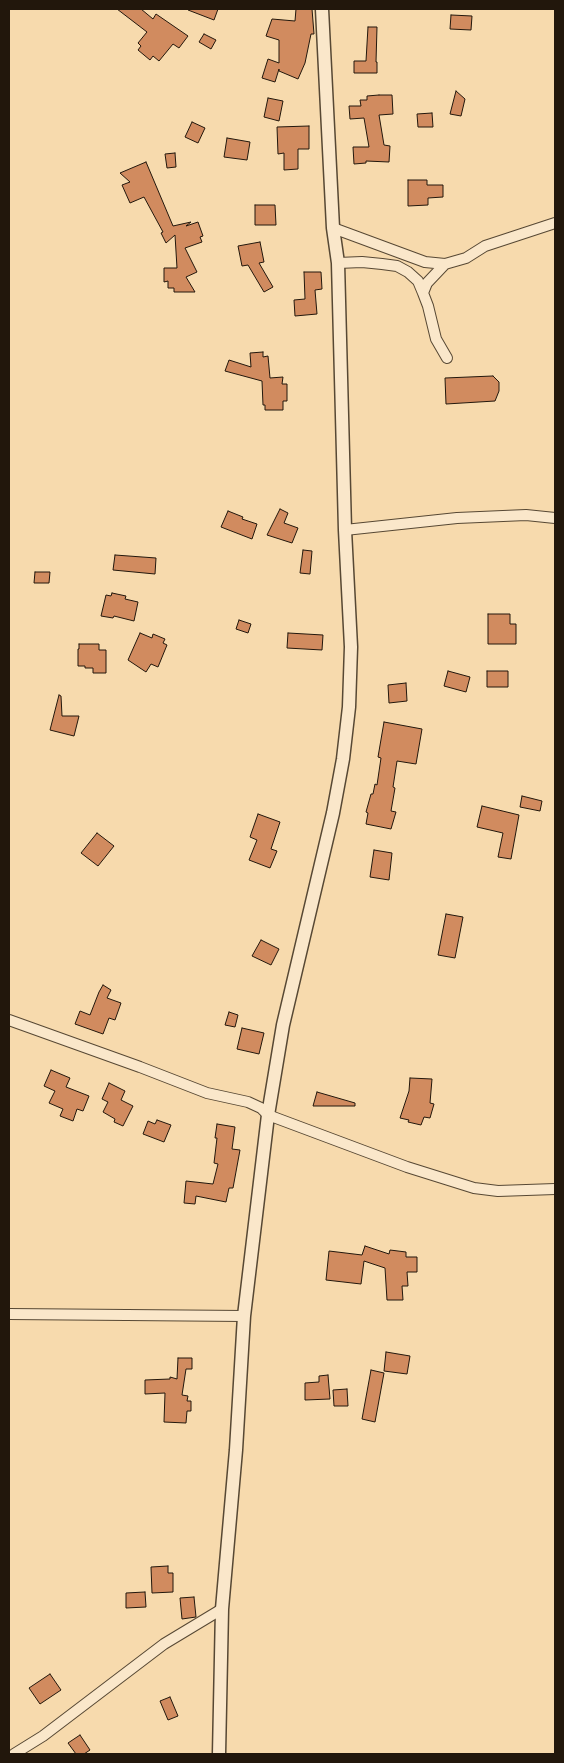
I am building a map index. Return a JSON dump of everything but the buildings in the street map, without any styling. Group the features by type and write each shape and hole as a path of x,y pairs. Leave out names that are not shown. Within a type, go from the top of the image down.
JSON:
{"street":[{"path":"219,1754 222,1608 236,1450 244,1316 268,1115 283,1025 324,856 343,759 349,707 351,647 345,530 338,263 333,228 322,9"},
{"path":"333,228 425,262 445,264 466,258 485,246 555,222"},
{"path":"338,263 362,262 397,266 408,272 418,281 423,292 436,339 447,358"},
{"path":"423,292 428,283 445,264"},
{"path":"345,530 457,518 526,515 555,518"},
{"path":"9,1020 206,1093 248,1102 261,1108 268,1115 407,1167 474,1188 498,1191 555,1188"},
{"path":"9,1314 244,1316"},
{"path":"14,1754 43,1736 164,1644 222,1608"}]}
